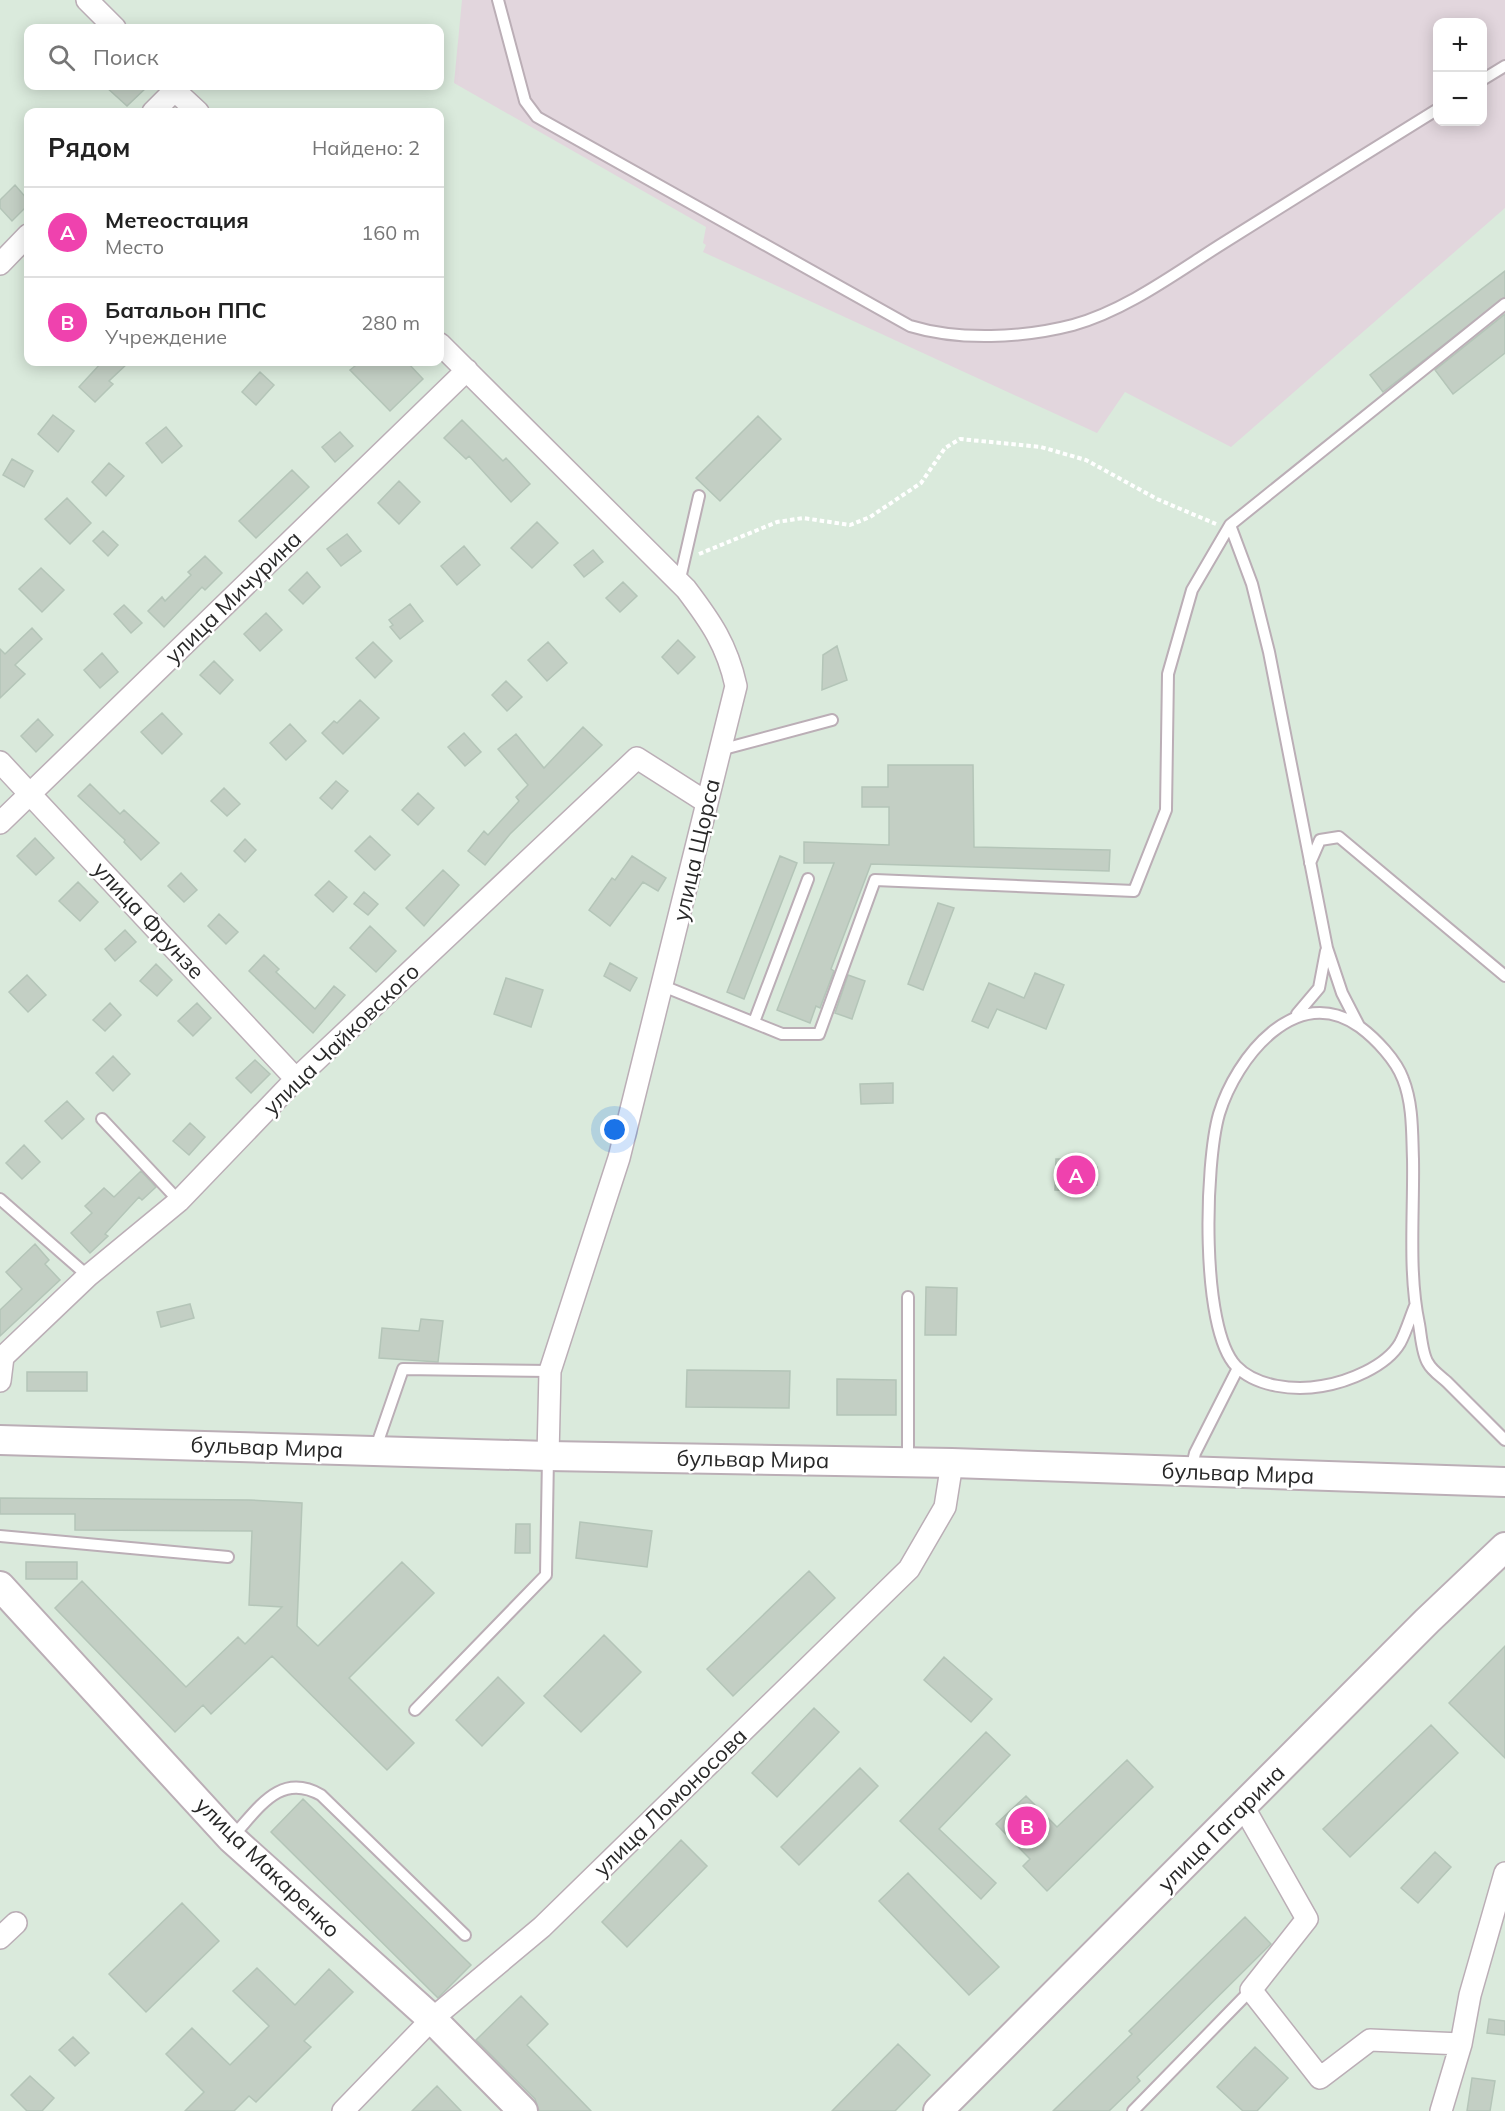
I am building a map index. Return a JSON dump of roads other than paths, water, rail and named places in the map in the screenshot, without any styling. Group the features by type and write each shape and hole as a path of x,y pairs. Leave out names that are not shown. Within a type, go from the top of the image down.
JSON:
{"main road":[{"name":"бульвар Мира","path":"0,1440 548,1456 952,1463 1505,1482"},
{"name":"улица Гагарина","path":"939,2111 1427,1621 1505,1547"},
{"name":"улица Макаренко","path":"0,1586 231,1838 432,2019 523,2111"}],"street":[{"path":"87,0 110,24"},
{"path":"156,108 170,90"},
{"path":"174,90 194,108"},
{"path":"0,264 24,239"},
{"name":"улица Щорса","path":"444,348 679,583 713,625 730,658 736,686 619,1158 550,1371 548,1456"},
{"name":"улица Мичурина","path":"0,823 467,370"},
{"name":"улица Чайковского","path":"0,1381 3,1357 88,1276 179,1201 296,1079 637,758 706,802"},
{"name":"улица Фрунзе","path":"0,762 296,1079"},
{"name":"улица Ломоносова","path":"343,2111 432,2019 542,1927 909,1569 945,1507 952,1463"},
{"path":"1243,1806 1307,1919 1251,1989 1320,2078 1370,2040 1461,2044"},
{"path":"1442,2111 1461,2044 1470,1995 1505,1873"},
{"path":"0,1938 16,1923"}],"lane":[{"path":"498,0 525,101 537,117 910,326 925,331 994,336 1061,327 1097,316 1156,286 1433,112"},
{"path":"1487,78 1505,66"},
{"path":"663,986 782,1034 819,1034 875,880 1134,891 1166,810 1168,674 1192,590 1229,527 1505,304"},
{"path":"679,583 699,496"},
{"path":"1229,527 1252,584 1266,640 1327,948 1342,993 1359,1026 1386,1053 1403,1079 1412,1124 1415,1306 1427,1362 1505,1440"},
{"path":"720,750 832,720"},
{"path":"1310,863 1320,840 1339,837 1505,976"},
{"path":"754,1022 808,879"},
{"path":"1327,948 1319,988 1297,1014 1270,1032 1238,1072 1219,1114 1211,1164 1210,1277 1219,1333 1230,1358 1238,1368 1273,1386 1308,1388 1341,1383 1370,1370 1399,1345 1415,1306"},
{"path":"1297,1014 1328,1013 1359,1026"},
{"path":"102,1119 179,1201"},
{"path":"0,1198 88,1276"},
{"path":"908,1462 909,1297"},
{"path":"1191,1470 1195,1453 1238,1368"},
{"path":"374,1450 403,1369 550,1371"},
{"path":"415,1710 546,1575 548,1456"},
{"path":"0,1536 228,1557"},
{"path":"231,1838 275,1792 293,1786 309,1788 321,1795 465,1935"},
{"path":"1133,2111 1251,1989"}],"place":[{"name":"Метеостация","path":"1076,1175"},
{"name":"Батальон ППС","path":"1027,1826"}]}
